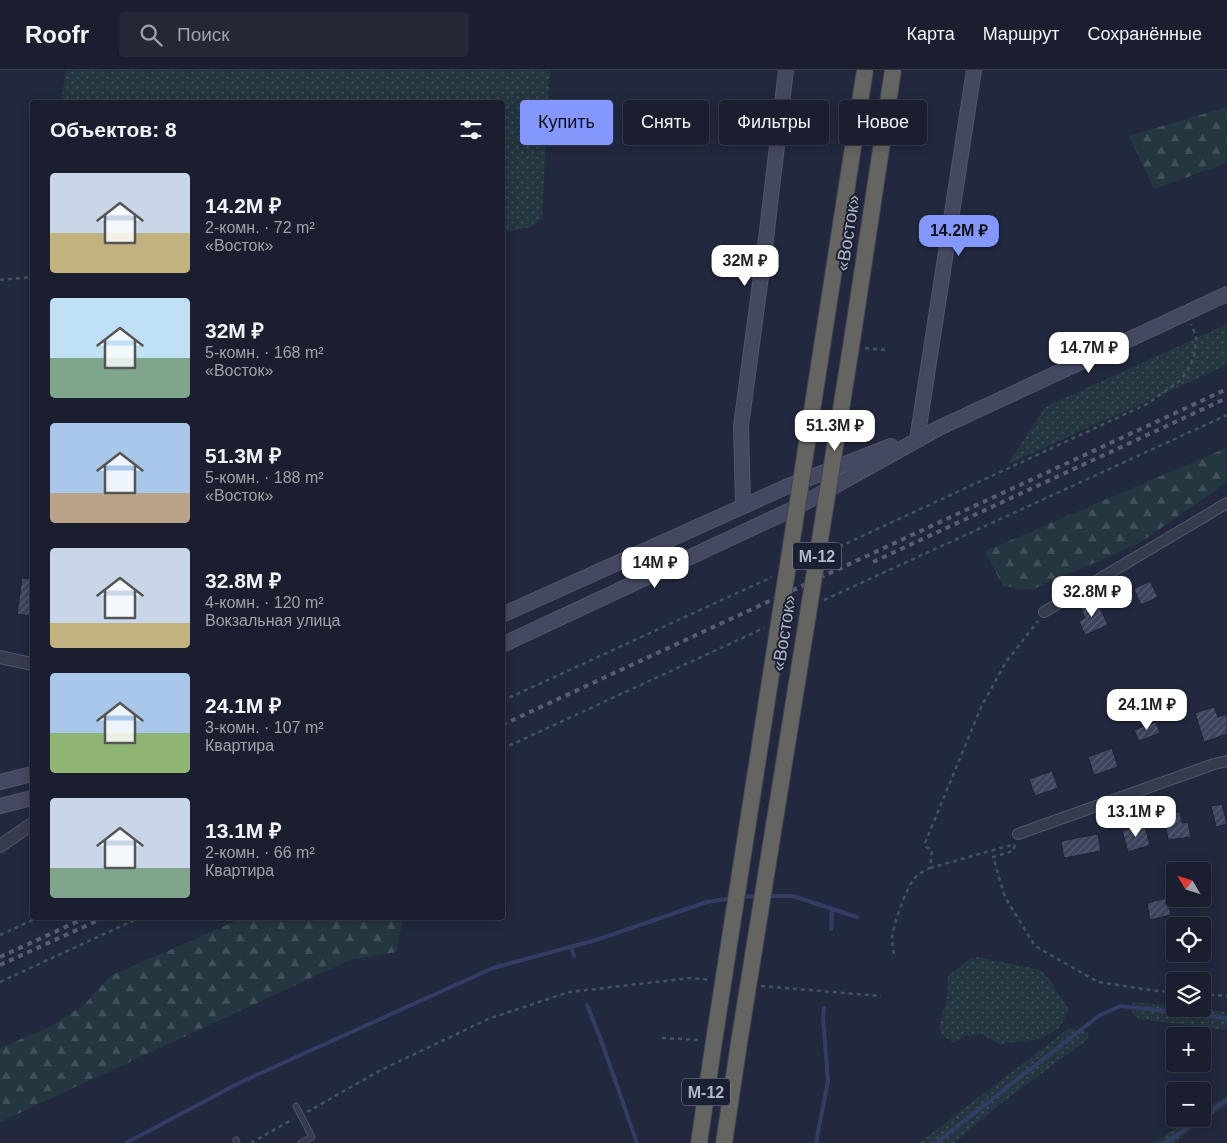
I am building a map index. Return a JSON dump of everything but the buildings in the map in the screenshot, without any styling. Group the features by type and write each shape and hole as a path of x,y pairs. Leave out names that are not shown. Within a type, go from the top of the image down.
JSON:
{"highway":[{"name":"«Восток»","path":"698,1143 866,70"},
{"name":"«Восток»","path":"724,1143 738,1043 851,347 893,70"}],"main road":[{"path":"743,506 741,426 786,70"},
{"path":"917,438 974,70"},
{"path":"505,613 786,486 917,438 1227,294"},
{"path":"505,644 795,508 917,438"},
{"path":"0,782 30,774"},
{"path":"0,806 30,798"}],"street":[{"path":"1044,612 1227,503"},
{"path":"0,657 30,664"},
{"path":"1018,834 1227,761"},
{"path":"0,846 30,825"}],"lane":[{"path":"296,1106 312,1137 301,1143"}],"path":[{"path":"0,280 30,277"},
{"path":"825,553 1148,404 1181,380 1190,367 1195,352 1196,336 1186,313"},
{"path":"851,347 885,350"},
{"path":"819,603 1227,416"},
{"path":"505,700 780,573"},
{"path":"930,868 932,850 926,847 925,843 982,705 1006,662 1044,612"},
{"path":"505,748 765,628"},
{"path":"894,954 892,938 894,928 906,892 919,874 930,868 1016,843 1013,851 993,857 1004,897 1035,946 1098,982 1166,992"},
{"path":"0,935 33,920"},
{"path":"0,982 135,920"},
{"path":"251,1143 379,1071 488,1019 568,992 691,978 719,981"},
{"path":"757,985 882,996"},
{"path":"1211,995 1227,996"},
{"path":"662,1038 714,1040"}],"green space":[{"path":"66,70 550,70 548,100 520,100 520,145 546,145 542,218 531,227 505,232 505,100 61,100"},
{"path":"1227,107 1227,163 1154,189 1129,136"},
{"path":"1227,324 1227,365 1008,464 1045,407"},
{"path":"1226,448 1227,480 1219,488 1138,544 1031,590 1003,586 985,551"},
{"path":"238,920 403,920 396,952 350,960 0,1122 0,1048 51,1026 85,1004 110,976"},
{"path":"978,957 1040,970 1050,980 1069,1010 1059,1028 1041,1039 999,1044 981,1034 966,1036 954,1043 942,1035 939,1027 947,998 948,976 971,958"},
{"path":"1133,1002 1166,1005 1166,1017 1211,1017 1211,1010 1227,1012 1227,1030 1140,1019 1134,1016 1131,1009"},
{"path":"1069,1028 1089,1033 1087,1040 999,1105 954,1143 919,1143"},
{"path":"1227,1095 1227,1105 1211,1116 1211,1106"},
{"path":"1178,1127 1196,1127 1173,1143 1153,1143"}],"waterway":[{"path":"740,897 758,896"},
{"path":"767,896 793,896 857,917"},
{"path":"126,1143 241,1082 493,968 596,940 707,902 733,898"},
{"path":"831,929 832,909"},
{"path":"571,947 574,956"},
{"path":"587,1005 637,1143"},
{"path":"936,1143 1100,1015 1121,1006 1227,1018"},
{"path":"816,1143 828,1081 823,1018 824,1008"},
{"path":"1211,1111 1227,1100"},
{"path":"1165,1143 1188,1127"}],"railway":[{"path":"505,724 1227,389"},
{"path":"873,562 1227,398"},
{"path":"0,957 81,920"},
{"path":"0,965 99,920"}]}
